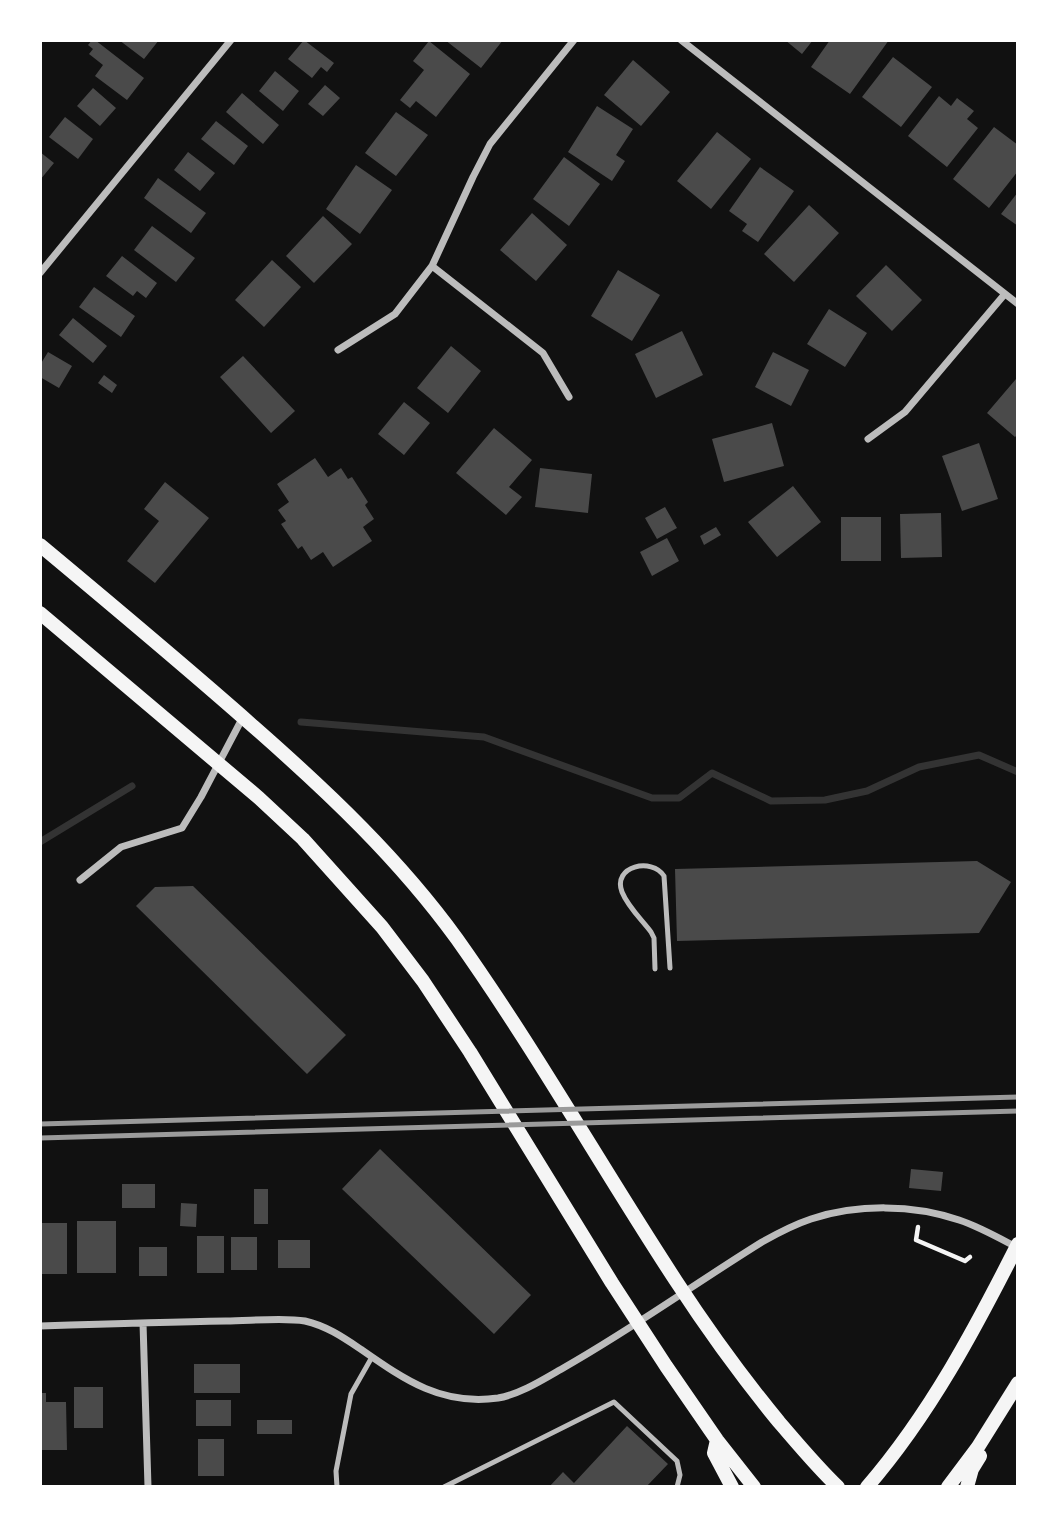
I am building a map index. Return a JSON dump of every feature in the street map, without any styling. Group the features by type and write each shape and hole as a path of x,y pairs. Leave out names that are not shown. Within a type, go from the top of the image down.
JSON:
{"main road":[{"path":"40,545 243,717 343,808 405,872 501,1004 683,1292 741,1376 788,1433 838,1487"},
{"path":"40,613 303,839 382,927 423,981 477,1063 637,1322 717,1440 754,1487"},
{"path":"867,1487 912,1429 961,1353 1017,1246"},
{"path":"948,1487 978,1447 1018,1383"},
{"path":"967,1487 972,1469 1005,1417 1004,1406"},
{"path":"717,1440 715,1453 732,1487"}],"street":[{"path":"40,273 231,40"},
{"path":"338,350 395,314 432,266 490,144 574,40"},
{"path":"681,40 1018,304"},
{"path":"432,266 543,354 569,397"},
{"path":"868,439 905,412 1004,295"},
{"path":"80,880 121,847 182,828 243,717"},
{"path":"40,1326 304,1321 333,1332 398,1376 433,1392 466,1399 501,1398 545,1379 585,1356 762,1242 789,1227 812,1219 837,1212 864,1209 934,1214 970,1224 1017,1246"},
{"path":"144,1323 148,1487"}],"lane":[{"path":"655,969 655,949 651,932 621,891 623,874 639,866 650,866 661,871 664,876 670,968"},
{"path":"337,1487 337,1471 351,1394 372,1357"},
{"path":"444,1487 614,1402 677,1461 680,1475 677,1487"}],"path":[{"path":"918,1227 916,1240 965,1261 970,1257"}],"building":[{"path":"92,40 144,78 127,100 95,76 103,65 89,54 93,49 88,45"},
{"path":"119,40 159,40 144,59"},
{"path":"304,40 334,63 327,72 321,67 312,78 288,59"},
{"path":"445,40 503,40 481,68"},
{"path":"785,40 813,40 802,54"},
{"path":"830,40 889,40 850,94 811,67"},
{"path":"429,41 470,74 436,117 416,101 410,108 400,100 424,70 413,61"},
{"path":"893,57 932,87 901,127 862,97"},
{"path":"633,60 670,92 641,126 604,95"},
{"path":"275,71 299,91 283,111 259,91"},
{"path":"325,85 340,98 323,116 308,104"},
{"path":"93,88 116,108 100,126 77,106"},
{"path":"242,93 279,125 263,144 226,112"},
{"path":"939,96 951,106 957,98 974,111 967,119 978,128 947,167 908,136"},
{"path":"597,106 633,129 616,155 625,161 612,181 568,152"},
{"path":"396,112 428,135 396,176 365,153"},
{"path":"65,117 93,139 78,159 49,137"},
{"path":"216,121 248,146 234,165 201,139"},
{"path":"994,127 1018,145 1018,171 989,208 953,179"},
{"path":"717,132 751,159 711,209 677,181"},
{"path":"40,152 54,163 40,180"},
{"path":"188,152 215,173 200,191 174,170"},
{"path":"564,157 600,184 569,226 533,199"},
{"path":"356,165 392,190 360,234 326,209"},
{"path":"760,167 794,191 758,242 742,231 747,224 729,211"},
{"path":"158,178 206,213 191,233 144,198"},
{"path":"1018,192 1018,226 1001,214"},
{"path":"809,205 839,233 794,282 764,254"},
{"path":"532,213 567,245 536,281 500,250"},
{"path":"323,216 352,244 314,283 286,256"},
{"path":"152,226 195,258 176,282 134,250"},
{"path":"122,256 157,283 146,298 137,291 133,296 106,276"},
{"path":"272,260 301,287 264,327 235,300"},
{"path":"886,265 922,300 892,331 856,296"},
{"path":"618,270 660,295 632,341 591,316"},
{"path":"94,287 135,316 121,337 79,307"},
{"path":"829,309 867,333 845,367 807,344"},
{"path":"73,318 107,346 93,363 59,335"},
{"path":"682,331 703,375 656,398 635,354"},
{"path":"451,346 481,371 448,413 417,388"},
{"path":"48,352 72,366 59,388 40,377 40,365"},
{"path":"773,352 809,370 791,406 755,387"},
{"path":"243,356 295,411 271,433 220,377"},
{"path":"104,375 117,385 112,393 98,383"},
{"path":"1016,379 1018,434 1015,437 987,413"},
{"path":"404,402 430,423 404,455 378,434"},
{"path":"772,423 784,466 724,482 712,439"},
{"path":"494,428 532,460 509,487 522,497 506,515 456,473"},
{"path":"979,443 998,499 962,511 942,456"},
{"path":"315,458 328,477 341,468 348,479 352,477 368,502 365,505 374,519 363,527 372,541 333,567 323,552 311,560 302,546 298,549 281,524 286,521 278,510 289,502 277,484"},
{"path":"540,468 592,474 588,513 535,507"},
{"path":"165,482 209,518 155,583 127,561 159,521 144,509"},
{"path":"793,486 821,522 777,557 748,522"},
{"path":"665,507 677,528 657,539 645,518"},
{"path":"941,513 942,557 901,558 900,514"},
{"path":"841,517 881,517 881,561 841,561"},
{"path":"716,527 721,535 704,545 700,536"},
{"path":"667,538 679,561 652,576 640,552"},
{"path":"977,861 1011,882 979,933 677,941 675,869"},
{"path":"193,886 346,1035 307,1074 136,906 155,887"},
{"path":"380,1149 531,1295 494,1334 342,1189"},
{"path":"911,1169 943,1172 941,1191 909,1188"},
{"path":"122,1184 155,1184 155,1208 122,1208"},
{"path":"254,1189 268,1189 268,1224 254,1224"},
{"path":"181,1203 197,1204 196,1227 180,1226"},
{"path":"77,1221 116,1221 116,1273 77,1273"},
{"path":"40,1223 67,1223 67,1274 40,1274"},
{"path":"197,1236 224,1236 224,1273 197,1273"},
{"path":"231,1237 257,1237 257,1270 231,1270"},
{"path":"278,1240 310,1240 310,1268 278,1268"},
{"path":"139,1247 167,1247 167,1276 139,1276"},
{"path":"194,1364 240,1364 240,1393 194,1393"},
{"path":"74,1387 103,1387 103,1428 74,1428"},
{"path":"40,1393 46,1393 46,1402 66,1402 67,1450 40,1450"},
{"path":"196,1400 231,1400 231,1426 196,1426"},
{"path":"257,1420 292,1420 292,1434 257,1434"},
{"path":"627,1426 668,1464 646,1487 549,1487 563,1472 574,1483"},
{"path":"198,1439 224,1439 224,1476 198,1476"}],"waterway":[{"path":"301,722 484,737 652,798 679,798 712,773 771,801 825,800 867,791 919,767 979,755 1018,772"},
{"path":"40,842 132,786"}],"railway":[{"path":"40,1124 1018,1097"},
{"path":"40,1138 1018,1111"}]}
